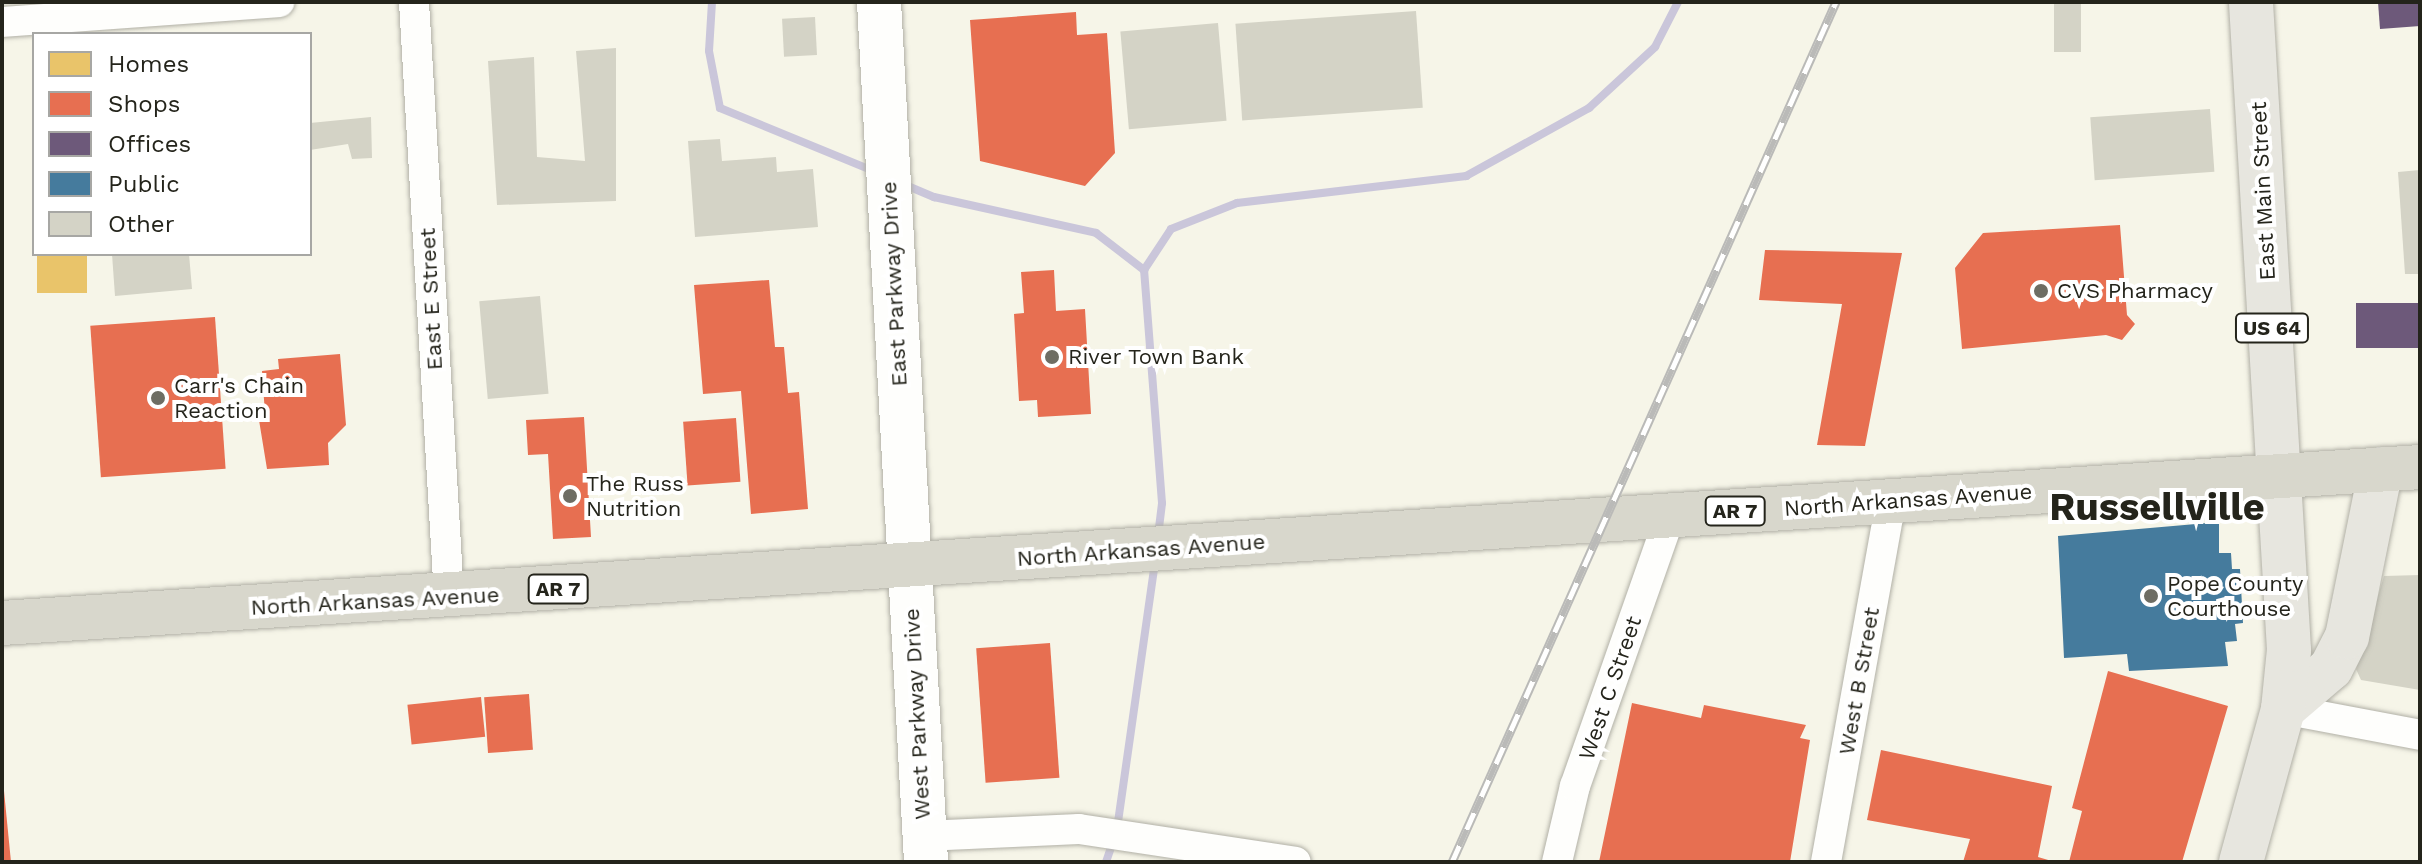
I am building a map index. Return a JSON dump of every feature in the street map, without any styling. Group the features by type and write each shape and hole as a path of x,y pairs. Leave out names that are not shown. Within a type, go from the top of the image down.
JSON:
{"highway":[{"name":"AR 7","path":"2281,475 2400,468"},
{"name":"North Arkansas Avenue","path":"2,623 449,597 2281,475"}],"main road":[{"name":"East Parkway Drive","path":"879,2 908,565"},
{"name":"East Main Street","path":"2251,2 2281,475"},
{"path":"2283,709 2331,668 2347,637 2400,468"},
{"name":"US 64","path":"2241,862 2283,709 2289,650 2281,475"},
{"name":"West Parkway Drive","path":"908,565 925,849"}],"street":[{"path":"2,22 279,2"},
{"name":"East E Street","path":"414,2 449,597"},
{"name":"West B Street","path":"1826,862 1891,500"},
{"name":"West C Street","path":"1557,862 1575,786 1670,516"},
{"path":"2283,709 2420,735"},
{"path":"925,849 1079,829 1296,862"}],"building: Homes":[{"path":"37,256 87,256 87,293 37,293"}],"building: Shops":[{"path":"1076,12 1077,35 1107,33 1115,153 1085,186 980,161 970,20"},
{"name":"CVS Pharmacy","path":"2120,225 2127,315 2135,324 2122,340 2106,335 1962,349 1955,268 1983,233"},
{"path":"1765,250 1902,253 1865,446 1817,445 1842,304 1759,300"},
{"name":"River Town Bank","path":"1054,270 1056,311 1085,309 1091,414 1038,417 1037,400 1019,401 1014,314 1024,313 1021,272"},
{"path":"769,280 775,347 784,347 788,393 799,392 808,509 751,514 741,391 703,394 694,285"},
{"name":"Carr's Chain Reaction","path":"215,317 226,469 101,477 90,326"},
{"path":"340,354 346,425 328,443 329,465 267,469 258,414 265,414 262,371 279,369 278,359"},
{"name":"The Russ Nutrition","path":"584,417 591,537 553,539 548,454 528,455 526,420"},
{"path":"736,418 740,482 688,486 683,422"},
{"path":"1050,643 1059,778 986,783 976,648"},
{"path":"2108,671 2228,706 2182,862 2069,862 2082,811 2072,808"},
{"path":"529,694 533,750 488,753 484,697"},
{"path":"481,697 485,737 412,745 407,705"},
{"path":"1632,703 1701,718 1704,705 1806,725 1800,738 1810,740 1790,862 1599,862"},
{"path":"1881,750 2052,786 2038,857 2055,862 1963,862 1970,839 1867,820"},
{"path":"4,791 11,862 2,862"}],"building: Offices":[{"path":"2378,2 2420,2 2420,26 2380,29"},
{"path":"2356,303 2420,303 2420,348 2356,348"}],"building: Public":[{"name":"Pope County Courthouse","path":"2219,522 2219,553 2231,553 2232,569 2240,569 2243,623 2235,624 2237,641 2225,642 2228,666 2129,671 2127,654 2064,658 2058,536"}],"building: Other":[{"path":"2054,2 2081,2 2081,52 2054,52"},
{"path":"1416,11 1423,108 1242,120 1235,24"},
{"path":"815,17 817,55 784,57 782,19"},
{"path":"1218,23 1227,121 1129,129 1120,32"},
{"path":"616,48 616,201 497,205 488,61 534,57 537,157 585,161 576,51"},
{"path":"2210,109 2214,172 2095,180 2090,117"},
{"path":"371,117 372,158 352,159 348,144 312,150 312,123"},
{"path":"720,139 722,161 776,157 777,172 813,169 818,227 695,237 688,141"},
{"path":"2420,170 2420,274 2405,274 2398,172"},
{"path":"112,256 189,256 192,289 115,296"},
{"path":"540,296 549,394 488,399 479,301"},
{"path":"2420,575 2420,690 2361,680 2356,669 2384,576"}],"waterway":[{"path":"712,2 709,51 720,108 876,172"},
{"path":"1158,536 1162,503 1144,270 1171,229 1237,203 1466,176 1589,108 1655,47 1678,2"},
{"path":"903,184 934,197 1096,233 1144,270"},
{"path":"1117,829 1155,562"},
{"path":"1106,862 1113,842"}],"railway":[{"path":"1452,862 1836,2"}],"place":[{"name":"CVS Pharmacy","path":"2041,291"},
{"name":"River Town Bank","path":"1052,357"},
{"name":"Carr's Chain Reaction","path":"158,398"},
{"name":"The Russ Nutrition","path":"570,496"},
{"name":"Pope County Courthouse","path":"2151,596"}],"district":[{"name":"Russellville","path":"2157,508"}]}
